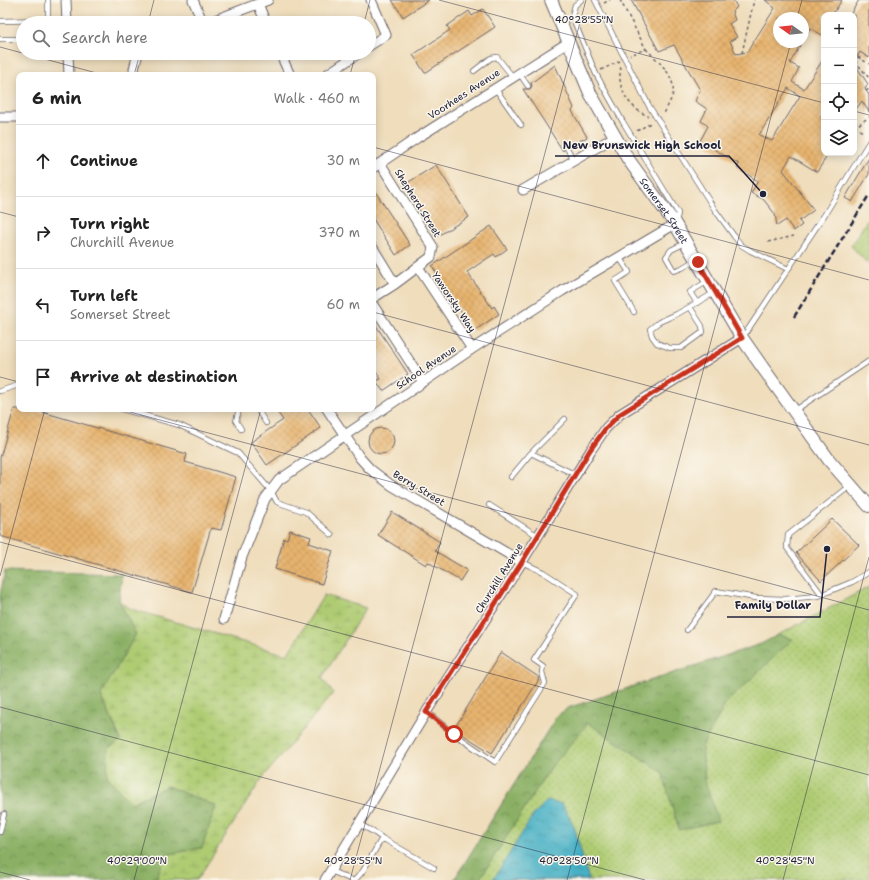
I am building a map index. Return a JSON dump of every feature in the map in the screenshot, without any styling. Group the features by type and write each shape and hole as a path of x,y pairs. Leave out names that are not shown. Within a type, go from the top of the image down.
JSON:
{"main road":[{"name":"Somerset Street","path":"551,0 590,93 628,159 675,224 742,338 829,460 869,506"}],"street":[{"path":"66,0 67,16"},
{"path":"193,0 200,16"},
{"path":"226,16 268,0"},
{"path":"371,0 386,35 376,41"},
{"path":"258,4 263,16"},
{"name":"Voorhees Avenue","path":"376,165 541,58 553,53 569,42"},
{"path":"68,60 69,72"},
{"path":"134,72 136,60"},
{"path":"283,60 289,72"},
{"path":"330,72 348,60"},
{"path":"0,117 16,117"},
{"path":"523,190 611,139 616,139"},
{"name":"Shepherd Street","path":"376,165 433,247 431,257 376,296"},
{"name":"School Avenue","path":"224,619 242,557 265,499 279,480 562,290 675,224"},
{"path":"376,253 395,284"},
{"name":"Yaworsky Way","path":"418,267 472,349"},
{"path":"376,309 423,382"},
{"name":"Churchill Avenue","path":"325,880 426,712 522,562 590,450 606,428 620,414 742,338"},
{"name":"Berry Street","path":"329,412 344,436 370,469 391,485 522,562"}],"lane":[{"path":"48,0 48,16"},
{"path":"581,0 575,5 572,16 596,74 678,213 675,224"},
{"path":"595,0 649,106 715,210 741,245 788,269"},
{"path":"0,21 16,21"},
{"path":"0,39 16,39"},
{"path":"474,71 497,56 528,86"},
{"path":"495,88 521,125"},
{"path":"742,338 825,214 869,142"},
{"path":"567,148 574,161"},
{"path":"686,242 671,250 666,257 674,271 696,259"},
{"path":"619,257 629,272 615,282 634,312"},
{"path":"697,303 690,292 709,280"},
{"path":"690,307 702,326 703,332 681,348 670,348 657,344 650,330 659,322 716,292"},
{"path":"794,411 869,361"},
{"path":"0,391 16,386"},
{"path":"132,412 180,426 238,453 271,491 277,502 306,512 332,534"},
{"path":"238,412 236,421 241,429"},
{"path":"260,412 266,423"},
{"path":"511,477 531,453 565,419"},
{"path":"531,453 576,475"},
{"path":"822,595 787,548 788,535 851,485"},
{"path":"489,505 538,536"},
{"path":"426,712 454,734 495,762 545,683 542,672 543,666 534,660 576,594 544,572 522,562"},
{"path":"687,630 716,591 756,598 785,599 822,595 852,582 869,572"},
{"path":"0,832 4,814"},
{"path":"359,824 434,868"},
{"path":"331,870 354,880 363,871 382,838"}],"path":[{"path":"604,3 610,0"},
{"path":"620,0 646,49 665,67 673,85 672,98 664,114"},
{"path":"742,53 754,0"},
{"path":"630,55 646,49"},
{"path":"858,57 869,64"},
{"path":"601,71 620,61 622,66 620,72 621,82 624,94 631,105 640,113 650,117 652,122 635,132"},
{"path":"857,63 869,78"},
{"path":"857,126 869,117"},
{"path":"857,129 863,132"},
{"path":"768,242 794,236"}],"green space":[{"path":"869,217 869,265 851,246"},
{"path":"5,571 122,574 119,601 136,634 101,695 121,741 131,803 167,786 216,806 202,848 165,855 156,880 0,880 0,595"},
{"path":"869,587 869,880 454,880 557,716 568,708 761,644"},
{"path":"324,595 366,608 322,678 333,693 261,780 197,880 156,880 165,855 202,848 216,806 167,786 131,803 107,777 108,749 121,740 101,695 136,634 119,601 131,609 287,655"},
{"path":"778,635 793,639 726,703 702,747 705,781 718,821 679,830 662,772 588,723 549,770 479,880 454,880 557,716 568,708 761,644"}],"water":[{"path":"547,801 562,804 574,826 589,880 493,880 534,814"}],"building":[{"path":"392,0 429,0 403,17"},
{"path":"631,0 733,0 737,7 732,12 735,20 729,24 737,37 730,41 736,54 747,52 775,8 765,0 842,0 834,12 821,12 821,34 810,28 809,30 809,12 773,12 773,48 799,48 790,63 799,68 792,82 804,89 821,63 821,156 827,156 817,172 791,156 783,170 814,210 799,221 802,225 794,231 786,220 777,226 775,214 763,199 751,193 758,181 737,168 739,164 700,141 708,126 701,121 707,109 695,101 700,90 674,45 659,51","holes":["788,88 800,96 772,141 759,135"]},
{"path":"859,0 869,0 869,58 860,52 857,57 857,12 852,12"},
{"path":"483,9 495,27 425,73 413,55 450,30 447,26 469,11 472,16"},
{"path":"555,65 574,108 572,111 587,137 570,146 568,144 565,145 563,151 523,89 530,89 532,86 531,83"},
{"path":"857,68 868,84 865,89 869,95 869,112 862,101 857,108"},
{"path":"869,158 869,174 852,202 845,198"},
{"path":"436,165 469,217 436,237 404,185"},
{"path":"376,193 410,245 396,255 376,224"},
{"path":"491,226 507,249 496,257 494,254 467,272 492,308 494,306 499,314 474,331 432,266"},
{"path":"376,326 408,374 383,391 376,381 381,379 376,372"},
{"path":"14,409 16,409 16,412 42,412 187,454 185,462 236,477 221,530 211,528 192,592 0,536 0,458"},
{"path":"277,412 310,412 321,428 267,465 251,442 283,420"},
{"path":"381,428 390,432 394,441 390,450 381,454 372,450 368,441 372,432"},
{"path":"392,512 440,542 435,551 467,570 460,581 428,562 426,565 378,535"},
{"path":"832,519 859,545 821,581 796,553"},
{"path":"290,530 311,537 309,543 333,551 322,584 275,569 284,538 287,539"},
{"path":"501,652 540,678 492,753 454,729"}],"railway":[{"path":"794,317 869,195"}],"place":[{"name":"New Brunswick High School","path":"763,194"},
{"name":"Family Dollar","path":"827,549"}],"route":[{"path":"454,734 426,712 522,562 590,450 606,428 620,414 742,338 698,262"}]}
